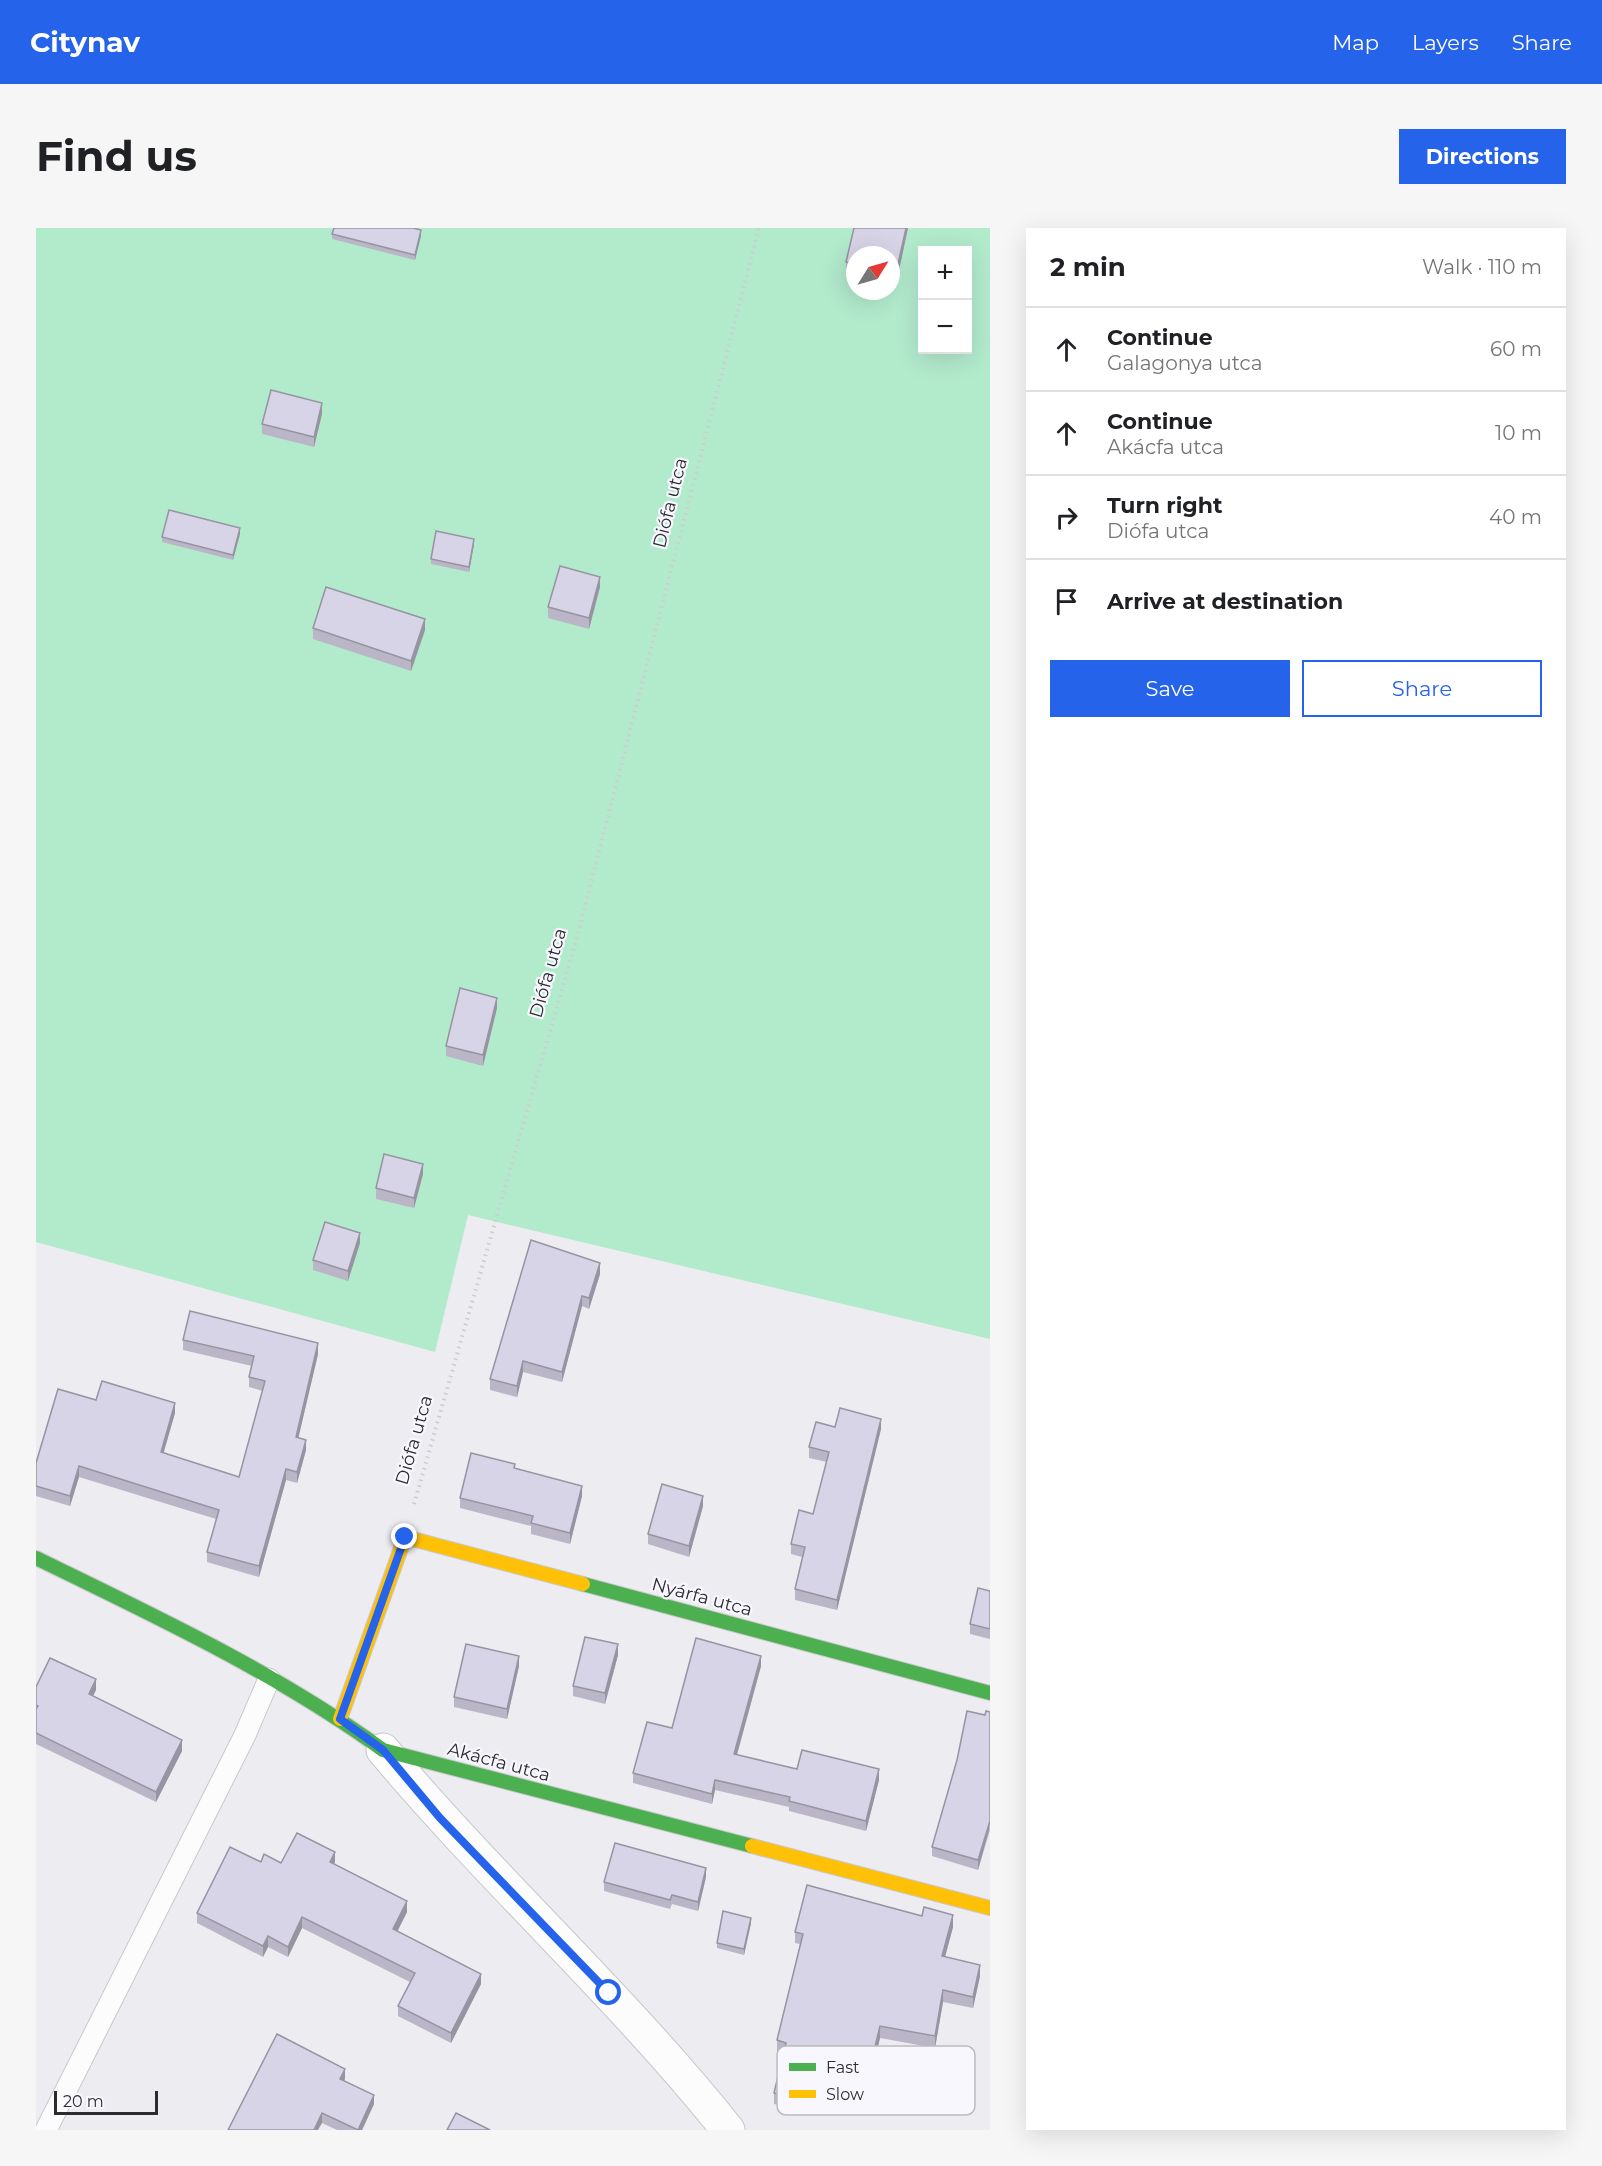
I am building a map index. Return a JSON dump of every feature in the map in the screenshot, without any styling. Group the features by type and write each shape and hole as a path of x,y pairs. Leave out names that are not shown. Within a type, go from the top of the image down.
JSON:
{"street":[{"name":"Nyárfa utca","path":"405,1537 990,1693"},
{"path":"340,1719 405,1537"},
{"name":"Akácfa utca","path":"36,1558 204,1639 268,1679 340,1719 383,1750 990,1908"},
{"path":"383,1750 440,1818 609,1993 728,2130"}],"lane":[{"path":"46,2130 245,1736 268,1679"}],"path":[{"name":"Diófa utca","path":"405,1537 576,941 759,228"}],"green space":[{"path":"36,228 990,228 990,1339 468,1215 435,1352 36,1242"}],"building":[{"path":"334,228 413,228 421,230 415,255 332,234"},
{"path":"854,228 906,228 900,255 900,246 850,246"},
{"path":"271,390 322,403 314,437 262,424"},
{"path":"169,510 240,528 233,555 162,537"},
{"path":"436,531 474,539 469,567 431,559"},
{"path":"560,566 600,577 589,618 548,607"},
{"path":"326,587 425,619 411,661 313,628"},
{"path":"460,988 497,998 483,1055 446,1046"},
{"path":"384,1154 423,1164 414,1198 376,1188"},
{"path":"325,1222 360,1233 348,1271 313,1260"},
{"path":"531,1240 600,1263 589,1298 582,1296 562,1372 523,1361 517,1386 490,1379"},
{"path":"190,1311 318,1343 296,1437 306,1440 297,1472 286,1469 259,1566 207,1552 219,1510 79,1466 70,1496 36,1486 36,1463 58,1389 96,1400 102,1381 175,1403 161,1452 239,1477 265,1381 249,1377 254,1356 183,1340"},
{"path":"840,1408 881,1419 837,1600 795,1589 805,1547 791,1544 799,1510 813,1514 829,1452 809,1447 816,1422 835,1427"},
{"path":"471,1453 515,1464 514,1468 582,1486 570,1533 531,1523 533,1516 460,1498"},
{"path":"662,1484 703,1496 689,1546 648,1534"},
{"path":"978,1588 990,1591 990,1629 970,1624"},
{"path":"585,1637 618,1644 605,1693 573,1686"},
{"path":"696,1638 761,1656 734,1754 797,1769 802,1750 879,1769 866,1821 789,1801 790,1797 715,1780 712,1794 633,1773 647,1722 672,1728"},
{"path":"466,1644 519,1656 507,1709 454,1697"},
{"path":"50,1658 96,1679 89,1694 182,1740 156,1792 36,1733 38,1706 36,1705 36,1687"},
{"path":"967,1711 985,1715 986,1711 990,1712 990,1821 978,1860 932,1847 957,1760"},
{"path":"297,1833 335,1852 330,1862 407,1901 393,1929 481,1974 451,2033 398,2006 415,1973 302,1917 288,1947 268,1936 263,1946 197,1913 230,1847 261,1862 264,1854 281,1863"},
{"path":"615,1843 706,1868 698,1902 672,1895 670,1900 604,1882"},
{"path":"807,1885 922,1916 924,1907 953,1915 942,1956 980,1965 973,1997 943,1990 935,2036 880,2026 875,2046 785,2046 786,2043 777,2040 803,1934 795,1932"},
{"path":"723,1911 751,1918 744,1949 717,1943"},
{"path":"277,2034 345,2069 340,2079 374,2095 358,2130 322,2113 314,2130 228,2130"},
{"path":"456,2113 490,2130 447,2130"}],"traffic: fast":[{"path":"36,1558 214,1646 300,1695 383,1750 752,1846"},
{"path":"583,1584 990,1693"}],"traffic: slow":[{"path":"340,1719 405,1537 583,1584"},
{"path":"752,1846 990,1908"}],"route":[{"path":"405,1537 340,1719 383,1750 440,1818 609,1993"}]}
